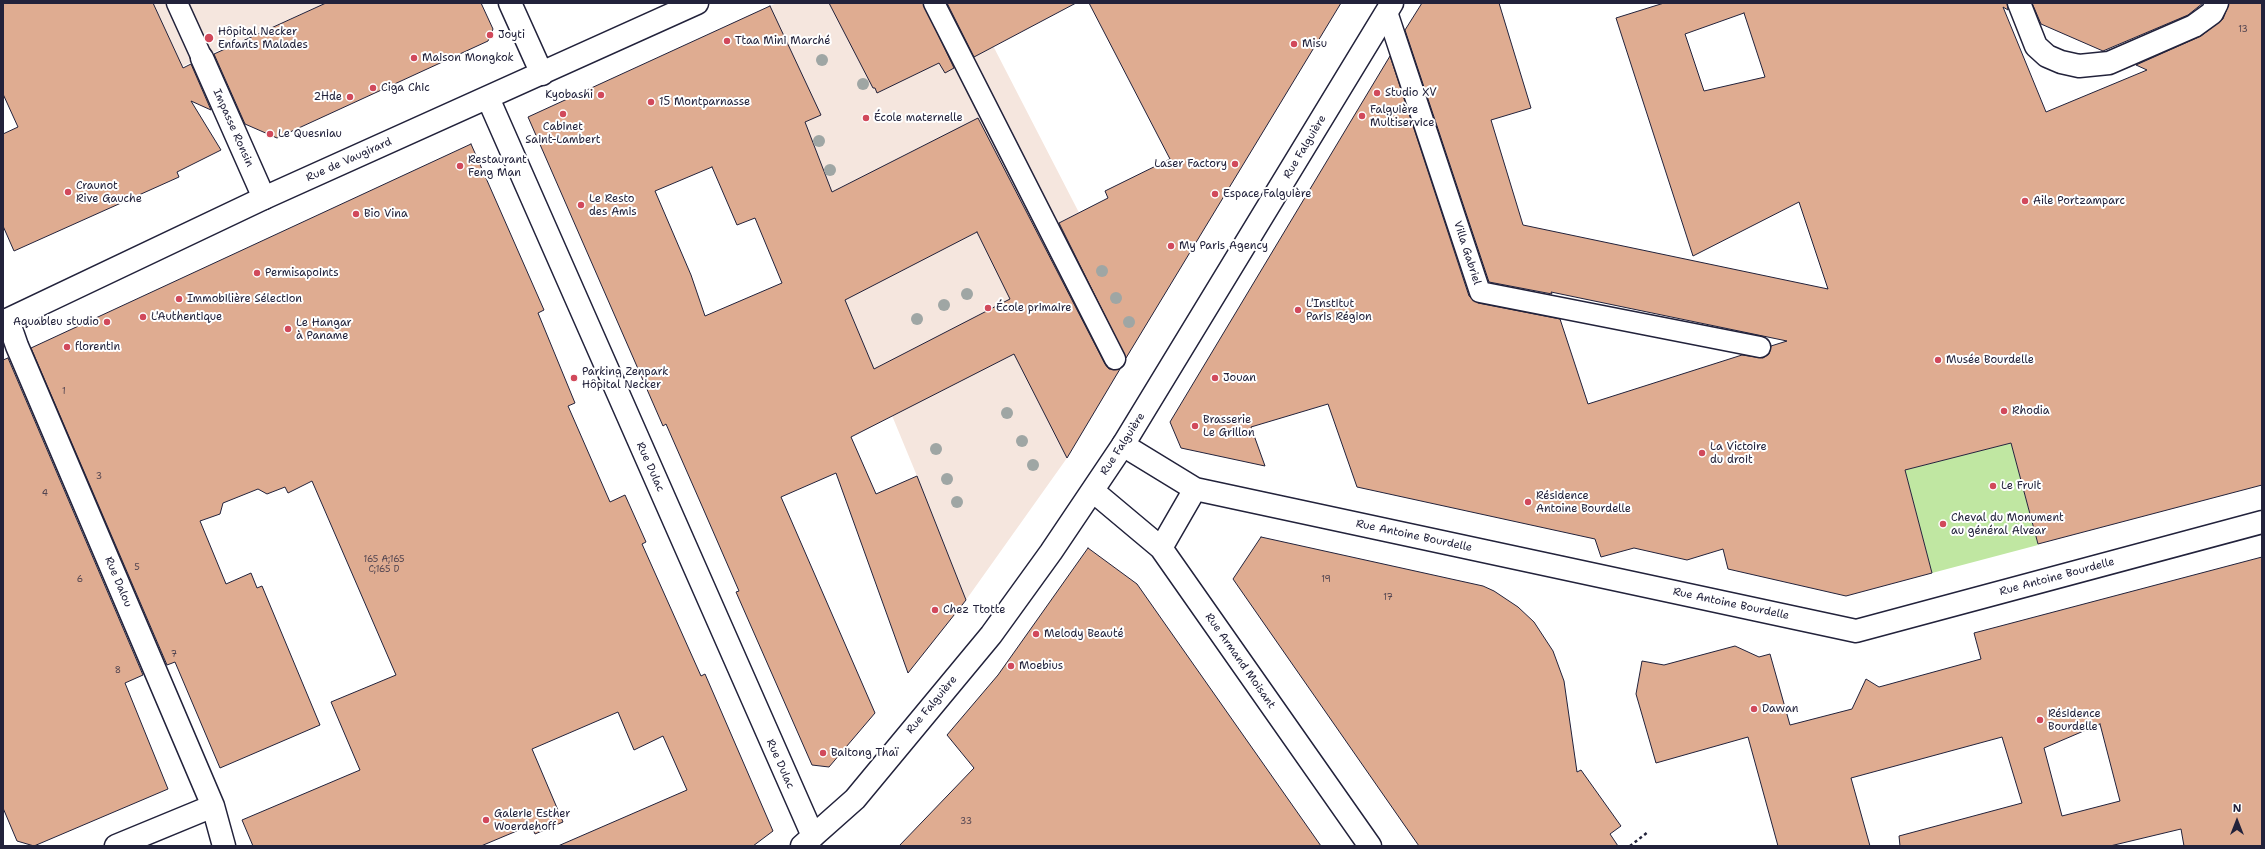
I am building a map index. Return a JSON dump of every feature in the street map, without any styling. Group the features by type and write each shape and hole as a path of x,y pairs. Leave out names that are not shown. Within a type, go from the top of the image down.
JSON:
{"street":[{"path":"510,3 542,74"},
{"name":"Rue de Vaugirard","path":"5,321 264,198 697,3"},
{"path":"2019,3 2036,46 2047,56 2060,62 2079,66 2109,63 2194,26 2212,14 2217,3"},
{"name":"Rue Falguière","path":"807,841 855,799 991,635 1093,491 1124,445 1390,7"},
{"name":"Impasse Ronsin","path":"202,58 264,198"},
{"name":"Rue Dulac","path":"488,98 807,841"},
{"name":"Rue Dalou","path":"5,321 213,806 224,846"},
{"name":"Rue Antoine Bourdelle","path":"1124,445 1195,490 1856,631 2262,522"},
{"path":"1161,548 1195,490"},
{"name":"Rue Armand Moisant","path":"1093,491 1161,548 1370,846"},
{"path":"116,846 213,806"}],"lane":[{"path":"177,3 202,58"},
{"path":"934,3 1115,359"},
{"name":"Villa Gabriel","path":"1390,7 1480,292 1760,347"}],"path":[{"path":"1630,846 1648,832"}],"shaded area":[{"name":"Hôpital Necker Enfants Malades","path":"153,3 326,3 181,67"},
{"name":"École primaire","path":"777,3 971,3 1141,333 1067,458 966,600 917,476 730,24"}],"green space":[{"path":"2011,443 2038,545 1932,573 1905,470"}],"building":[{"path":"3,3 153,3 183,68 191,64 211,110 191,101 221,150 177,172 179,177 14,251 3,226 3,134 18,127 3,94"},
{"path":"326,3 481,3 493,29 488,41 277,138 245,124 214,54"},
{"path":"829,3 923,3 954,68 945,73 939,63 877,93"},
{"path":"947,3 1076,3 974,57"},
{"path":"1089,3 1341,3 1126,358 1059,223 1108,198 1105,191 1170,159"},
{"path":"1422,3 1499,3 1531,108 1491,120 1523,225 1828,289 1799,202 1693,256 1616,18 1664,3 2007,3 2008,10 2003,7 2046,112 2147,70 2136,65 2201,36 2223,19 2229,3 2262,3 2262,485 2038,544 2011,443 1905,470 1932,573 1846,596 1728,569 1723,549 1687,560 1634,548 1601,557 1595,539 1357,487 1328,404 1251,427 1265,466 1181,448 1170,422 1390,56 1469,296 1478,303 1560,319 1588,404 1742,355 1763,358 1769,354 1771,346 1787,341 1551,292 1552,294 1489,282 1405,30","holes":["1744,13 1765,77 1704,91 1685,34"]},
{"path":"2032,3 2203,3 2188,15 2103,51 2041,24"},
{"path":"770,6 821,115 805,122 832,192 978,118 1105,364 1109,369 1120,369 1067,458 1014,354 851,437 876,494 917,476 966,600 908,673 836,473 781,497 875,713 829,767 812,765 736,592 739,591 702,506 666,424 663,426 528,117","holes":["712,167 737,225 755,218 782,283 705,316 691,275 655,191","977,232 1010,299 874,369 845,300"]},
{"path":"471,144 544,310 538,313 575,403 568,406 610,502 625,495 646,542 642,544 701,676 705,674 773,831 753,846 558,846 687,790 663,736 634,750 618,712 532,749 563,822 535,834 531,825 481,846 253,846 242,820 360,770 331,702 396,675 312,481 288,493 285,487 267,494 258,489 223,503 220,514 200,521 226,584 251,573 257,588 262,586 320,725 220,768 175,662 167,665 31,348"},
{"path":"8,358 143,675 125,683 168,789 34,846 17,841 3,808 3,360"},
{"path":"1261,537 1483,586 1494,591 1518,607 1534,622 1553,651 1564,681 1577,772 1581,770 1621,826 1610,834 1618,846 1419,846 1233,579"},
{"path":"1088,548 1137,584 1321,846 899,846 974,768 947,735 998,675"},
{"path":"2262,557 2262,846 2184,846 2181,829 2110,846 1900,846 1899,836 2022,803 2002,737 1851,778 1870,846 1778,846 1748,737 1656,763 1636,694 1642,661 1664,665 1735,646 1759,657 1770,654 1790,725 1852,709 1866,679 1879,687 1981,659 1974,633","holes":["2100,724 2120,801 2062,816 2044,748"]}],"place":[{"name":"Joyti","path":"490,35"},
{"name":"Hôpital Necker Enfants Malades","path":"209,38"},
{"name":"Ttaa Mini Marché","path":"727,41"},
{"name":"Misu","path":"1294,44"},
{"name":"Maison Mongkok","path":"414,58"},
{"name":"Ciga Chic","path":"373,88"},
{"name":"Studio XV","path":"1377,93"},
{"name":"Kyobashi","path":"601,95"},
{"name":"2Hde","path":"350,97"},
{"name":"15 Montparnasse","path":"651,102"},
{"name":"Cabinet Saint-Lambert","path":"563,114"},
{"name":"Falguière Multiservice","path":"1362,116"},
{"name":"École maternelle","path":"866,118"},
{"name":"Le Quesniau","path":"270,134"},
{"name":"Laser Factory","path":"1235,164"},
{"name":"Restaurant Feng Man","path":"460,166"},
{"name":"Craunot Rive Gauche","path":"68,192"},
{"name":"Espace Falguière","path":"1215,194"},
{"name":"Aile Portzamparc","path":"2025,201"},
{"name":"Le Resto des Amis","path":"581,205"},
{"name":"Bio Vina","path":"356,214"},
{"name":"My Paris Agency","path":"1171,246"},
{"name":"Permisapoints","path":"257,273"},
{"name":"Immobilière Sélection","path":"179,299"},
{"name":"École primaire","path":"988,308"},
{"name":"L'Institut Paris Région","path":"1298,310"},
{"name":"L'Authentique","path":"143,317"},
{"name":"Aquableu studio","path":"107,322"},
{"name":"Le Hangar à Paname","path":"288,329"},
{"name":"florentin","path":"67,347"},
{"name":"Musée Bourdelle","path":"1938,360"},
{"name":"Parking Zenpark Hôpital Necker","path":"574,378"},
{"name":"Jouan","path":"1215,378"},
{"name":"Rhodia","path":"2004,411"},
{"name":"Brasserie Le Grillon","path":"1195,426"},
{"name":"La Victoire du droit","path":"1702,453"},
{"name":"Le Fruit","path":"1993,486"},
{"name":"Résidence Antoine Bourdelle","path":"1528,502"},
{"name":"Cheval du Monument au général Alvear","path":"1943,524"},
{"name":"Chez Ttotte","path":"935,610"},
{"name":"Melody Beauté","path":"1036,634"},
{"name":"Moebius","path":"1011,666"},
{"name":"Dawan","path":"1754,709"},
{"name":"Résidence Bourdelle","path":"2040,720"},
{"name":"Baitong Thaï","path":"823,753"},
{"name":"Galerie Esther Woerdehoff","path":"486,820"}]}
